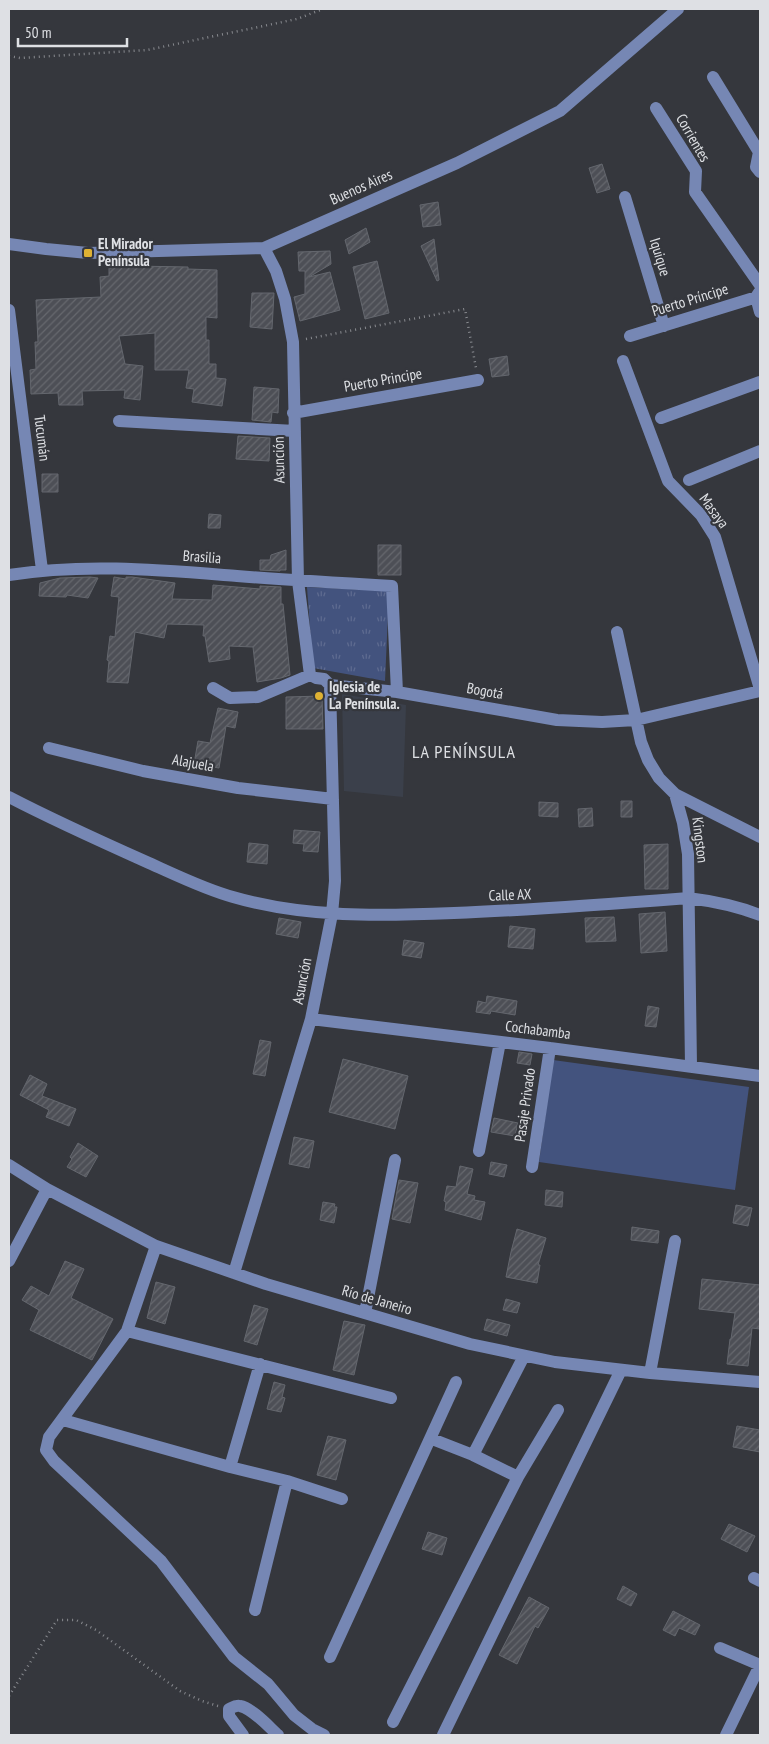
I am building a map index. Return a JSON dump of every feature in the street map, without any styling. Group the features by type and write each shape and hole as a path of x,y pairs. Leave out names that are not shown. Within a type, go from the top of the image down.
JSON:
{"street":[{"name":"Buenos Aires","path":"9,244 46,250 88,253 264,248 457,163 560,111 678,9"},
{"path":"712,76 759,152 756,167 760,172"},
{"name":"Corrientes","path":"656,108 696,171 694,192 759,292 760,312"},
{"name":"Iquique","path":"625,197 664,326"},
{"name":"Asunción","path":"264,248 276,271 285,299 293,342 298,581 310,675"},
{"name":"Puerto Príncipe","path":"630,336 664,326 759,292"},
{"name":"Tucumán","path":"9,310 42,570"},
{"name":"Masaya","path":"623,361 668,481 701,515 715,537 760,690"},
{"name":"Puerto Principe","path":"294,413 478,380"},
{"path":"661,418 760,382"},
{"path":"119,421 295,431"},
{"path":"689,480 760,451"},
{"name":"Brasilia","path":"9,575 42,570 121,568 392,586 397,692"},
{"name":"Kingston","path":"616,632 641,742 648,760 659,778 675,794 683,823 688,854 691,1066"},
{"path":"212,688 230,698 258,697 310,675"},
{"name":"Bogotá","path":"310,675 324,679 330,685 397,692 557,720 602,722 636,720 760,690"},
{"name":"Asunción","path":"234,1272 311,1019 332,914 335,881 330,685"},
{"name":"Alajuela","path":"49,748 162,774 238,788 333,799"},
{"path":"675,794 760,836"},
{"name":"Calle AX","path":"9,797 61,824 194,883 232,897 265,904 332,914 403,915 544,910 688,898 746,910 760,916"},
{"name":"Cochabamba","path":"311,1019 760,1076"},
{"path":"479,1151 500,1042"},
{"name":"Pasaje Privado","path":"532,1167 550,1048"},
{"path":"365,1313 395,1160"},
{"name":"Río de Janeiro","path":"9,1165 47,1189 156,1246 266,1284 470,1344 555,1362 650,1373 760,1382"},
{"path":"9,1261 47,1189"},
{"path":"650,1373 675,1241"},
{"path":"156,1246 128,1331 49,1437 46,1450 54,1460 161,1561 234,1657 268,1684 294,1714 312,1729 324,1735"},
{"path":"128,1331 391,1398"},
{"path":"473,1455 524,1356"},
{"path":"230,1467 260,1364"},
{"path":"443,1735 621,1370"},
{"path":"330,1657 432,1438 456,1382"},
{"path":"393,1722 518,1477 558,1410"},
{"path":"63,1420 287,1481 342,1499"},
{"path":"432,1438 518,1477"},
{"path":"255,1610 287,1481"},
{"path":"720,1648 760,1665 726,1735"},
{"path":"243,1735 229,1716 229,1709 236,1706 242,1706 257,1716 278,1735"}],"path":[{"path":"9,56 20,58 147,50 297,19 323,9"},
{"path":"293,342 465,309 478,380"},
{"path":"9,1696 57,1620 76,1620 96,1630 180,1691 202,1702 229,1709"}],"shaded area":[{"path":"342,694 406,705 403,797 344,791"}],"green space":[{"path":"307,587 389,591 385,681 313,668"},
{"path":"553,1060 749,1087 735,1190 539,1162"}],"building":[{"path":"602,164 610,189 597,193 589,168"},
{"path":"438,202 441,225 423,227 420,205"},
{"path":"366,228 370,242 349,254 345,240"},
{"path":"434,239 439,280 437,281 421,246"},
{"path":"330,251 331,264 309,277 330,272 340,310 300,321 294,297 305,294 305,271 299,271 298,252"},
{"path":"377,261 389,313 365,319 353,267"},
{"path":"134,266 188,267 188,269 217,270 217,318 206,317 206,340 209,340 209,364 216,364 216,378 226,379 222,406 192,402 194,389 186,388 189,370 155,370 155,333 119,336 125,364 143,366 140,400 124,398 125,390 82,391 83,405 59,405 58,393 31,394 30,370 36,369 35,342 38,342 36,300 101,297 100,277 109,276 109,268"},
{"path":"252,293 274,293 272,329 250,327"},
{"path":"507,356 509,375 492,377 489,359"},
{"path":"254,387 279,389 278,413 272,412 271,422 252,420"},
{"path":"238,436 270,438 269,461 236,459"},
{"path":"42,474 58,474 58,492 42,492"},
{"path":"209,514 221,515 220,528 208,528"},
{"path":"378,545 401,545 401,575 378,575"},
{"path":"286,550 286,570 260,570 260,560 270,560 271,555"},
{"path":"114,577 126,579 126,577 132,577 175,583 172,599 212,600 213,585 260,589 260,586 281,587 281,604 283,604 290,675 257,682 253,647 229,646 230,659 209,662 205,636 203,636 204,625 167,624 164,638 135,632 128,683 107,682 110,636 115,637 119,597 111,596"},
{"path":"60,578 98,578 88,598 67,595 66,597 39,596 40,583"},
{"path":"322,696 323,729 286,729 286,697"},
{"path":"218,708 238,712 235,728 226,726 219,768 194,764 198,741 210,743"},
{"path":"621,801 632,801 632,817 621,817"},
{"path":"539,802 558,803 558,817 539,816"},
{"path":"592,808 593,826 579,827 578,809"},
{"path":"294,830 320,832 318,852 303,851 304,844 293,843"},
{"path":"249,843 268,845 267,864 247,862"},
{"path":"668,844 668,889 645,889 644,845"},
{"path":"665,912 667,951 641,953 639,914"},
{"path":"614,917 616,941 586,942 585,918"},
{"path":"279,918 301,922 298,938 276,934"},
{"path":"510,926 535,929 533,949 508,947"},
{"path":"404,940 424,943 421,958 402,955"},
{"path":"487,996 517,1001 515,1015 491,1011 490,1014 476,1012 478,1001 486,1003"},
{"path":"648,1006 659,1008 656,1027 645,1026"},
{"path":"260,1040 271,1042 265,1076 253,1074"},
{"path":"519,1052 532,1054 530,1065 517,1063"},
{"path":"343,1059 408,1076 395,1129 329,1112"},
{"path":"30,1075 47,1084 42,1096 76,1109 69,1126 46,1117 49,1110 20,1095"},
{"path":"494,1118 518,1123 515,1136 491,1132"},
{"path":"294,1137 314,1141 309,1168 289,1164"},
{"path":"78,1143 98,1156 86,1177 67,1167"},
{"path":"491,1162 507,1165 504,1177 489,1174"},
{"path":"460,1166 473,1169 467,1194 475,1196 474,1200 485,1202 481,1220 445,1210 446,1202 444,1201 447,1186 456,1187"},
{"path":"399,1180 418,1183 410,1223 392,1219"},
{"path":"546,1190 563,1192 562,1207 545,1205"},
{"path":"323,1202 335,1204 334,1207 337,1207 334,1223 320,1220"},
{"path":"736,1205 752,1208 748,1226 733,1223"},
{"path":"632,1227 659,1231 658,1243 631,1240"},
{"path":"517,1229 546,1238 538,1265 540,1265 537,1283 506,1277"},
{"path":"65,1261 84,1269 71,1298 113,1319 92,1360 30,1330 39,1310 22,1300 31,1286 49,1296"},
{"path":"702,1279 760,1285 760,1329 752,1328 748,1366 727,1364 735,1313 699,1309"},
{"path":"156,1282 175,1287 165,1324 147,1318"},
{"path":"506,1299 520,1303 517,1313 503,1310"},
{"path":"254,1305 268,1309 257,1345 244,1341"},
{"path":"487,1319 510,1325 507,1336 484,1330"},
{"path":"344,1321 365,1325 354,1375 333,1370"},
{"path":"274,1382 285,1385 282,1397 285,1398 281,1412 267,1409"},
{"path":"737,1426 760,1430 760,1452 733,1447"},
{"path":"328,1436 346,1440 336,1480 317,1475"},
{"path":"729,1524 755,1536 747,1552 721,1539"},
{"path":"428,1532 447,1538 442,1555 422,1549"},
{"path":"623,1586 637,1594 631,1606 617,1599"},
{"path":"529,1597 549,1608 538,1628 535,1626 517,1664 499,1655"},
{"path":"673,1611 700,1625 695,1635 679,1628 675,1636 663,1630"}],"place":[{"name":"El Mirador Península","path":"88,253"},
{"name":"Iglesia de La Península.","path":"319,696"}],"district":[{"name":"LA PENÍNSULA","path":"464,752"}]}
